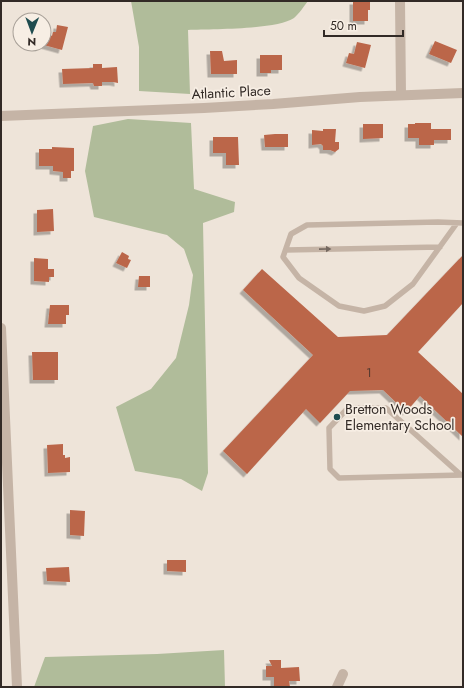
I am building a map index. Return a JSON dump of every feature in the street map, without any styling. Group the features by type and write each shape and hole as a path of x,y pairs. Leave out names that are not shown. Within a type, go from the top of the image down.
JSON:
{"street":[{"path":"400,1 401,95"},
{"name":"Atlantic Place","path":"1,116 204,108 360,97 463,93"},
{"path":"1,328 17,687"},
{"path":"337,687 343,674"}],"lane":[{"path":"460,223 440,246 413,284 385,306 364,311 339,306 299,278 283,257 291,234 307,225 460,223"},
{"path":"286,250 440,246"},
{"path":"348,408 386,408 462,475 339,478 330,469 329,428 348,408"}],"green space":[{"path":"131,1 308,1 294,18 273,25 243,28 188,30 190,94 139,91 139,47"},
{"path":"128,119 191,123 194,189 235,202 234,212 203,223 208,473 202,491 181,479 135,471 116,407 151,389 176,358 189,305 193,275 184,249 167,235 94,217 85,171 93,126"},
{"path":"224,650 225,687 34,687 45,657 157,654"}],"building":[{"path":"353,1 370,1 368,21 353,21"},
{"path":"57,25 68,27 62,50 52,47 53,32 56,32"},
{"path":"435,41 457,50 451,63 429,54"},
{"path":"357,42 371,45 365,68 346,63 349,53 354,54"},
{"path":"210,51 222,51 224,61 237,60 237,74 211,74"},
{"path":"260,55 282,55 282,70 271,70 271,73 260,73"},
{"path":"93,64 102,64 102,68 117,67 118,83 102,82 102,86 94,86 93,83 63,84 62,69 93,68"},
{"path":"431,123 431,129 451,129 451,140 434,140 434,145 419,145 419,138 408,138 408,124"},
{"path":"363,124 383,124 383,138 363,139"},
{"path":"323,129 336,129 335,142 339,142 339,149 335,152 323,150 323,146 321,144 312,145 312,130 323,131"},
{"path":"288,134 288,147 265,147 264,135"},
{"path":"213,137 238,137 239,165 226,165 226,153 213,153"},
{"path":"52,147 74,148 74,171 71,171 71,178 63,178 63,172 53,171 53,166 39,166 39,149 52,149"},
{"path":"53,209 54,231 37,232 37,210"},
{"path":"122,252 129,256 128,259 131,260 127,268 116,263"},
{"path":"463,255 463,303 418,352 463,394 463,437 420,396 406,412 383,390 350,391 320,423 306,409 247,474 223,451 313,355 243,290 262,269 338,337 387,335"},
{"path":"34,258 48,259 48,269 54,269 54,277 49,277 49,282 34,281"},
{"path":"139,276 150,276 150,287 138,287"},
{"path":"50,305 69,305 69,315 66,315 66,324 48,324"},
{"path":"32,352 58,352 58,380 33,380"},
{"path":"63,444 63,455 65,455 65,458 70,457 70,472 48,473 47,445"},
{"path":"70,510 85,511 84,536 70,535"},
{"path":"167,560 186,560 186,572 167,571"},
{"path":"69,567 70,582 47,581 46,568"},
{"path":"269,660 281,660 281,668 299,667 300,681 289,681 290,687 274,687 274,677 266,677 266,666 272,666"}],"place":[{"name":"Bretton Woods Elementary School","path":"337,417"}]}
